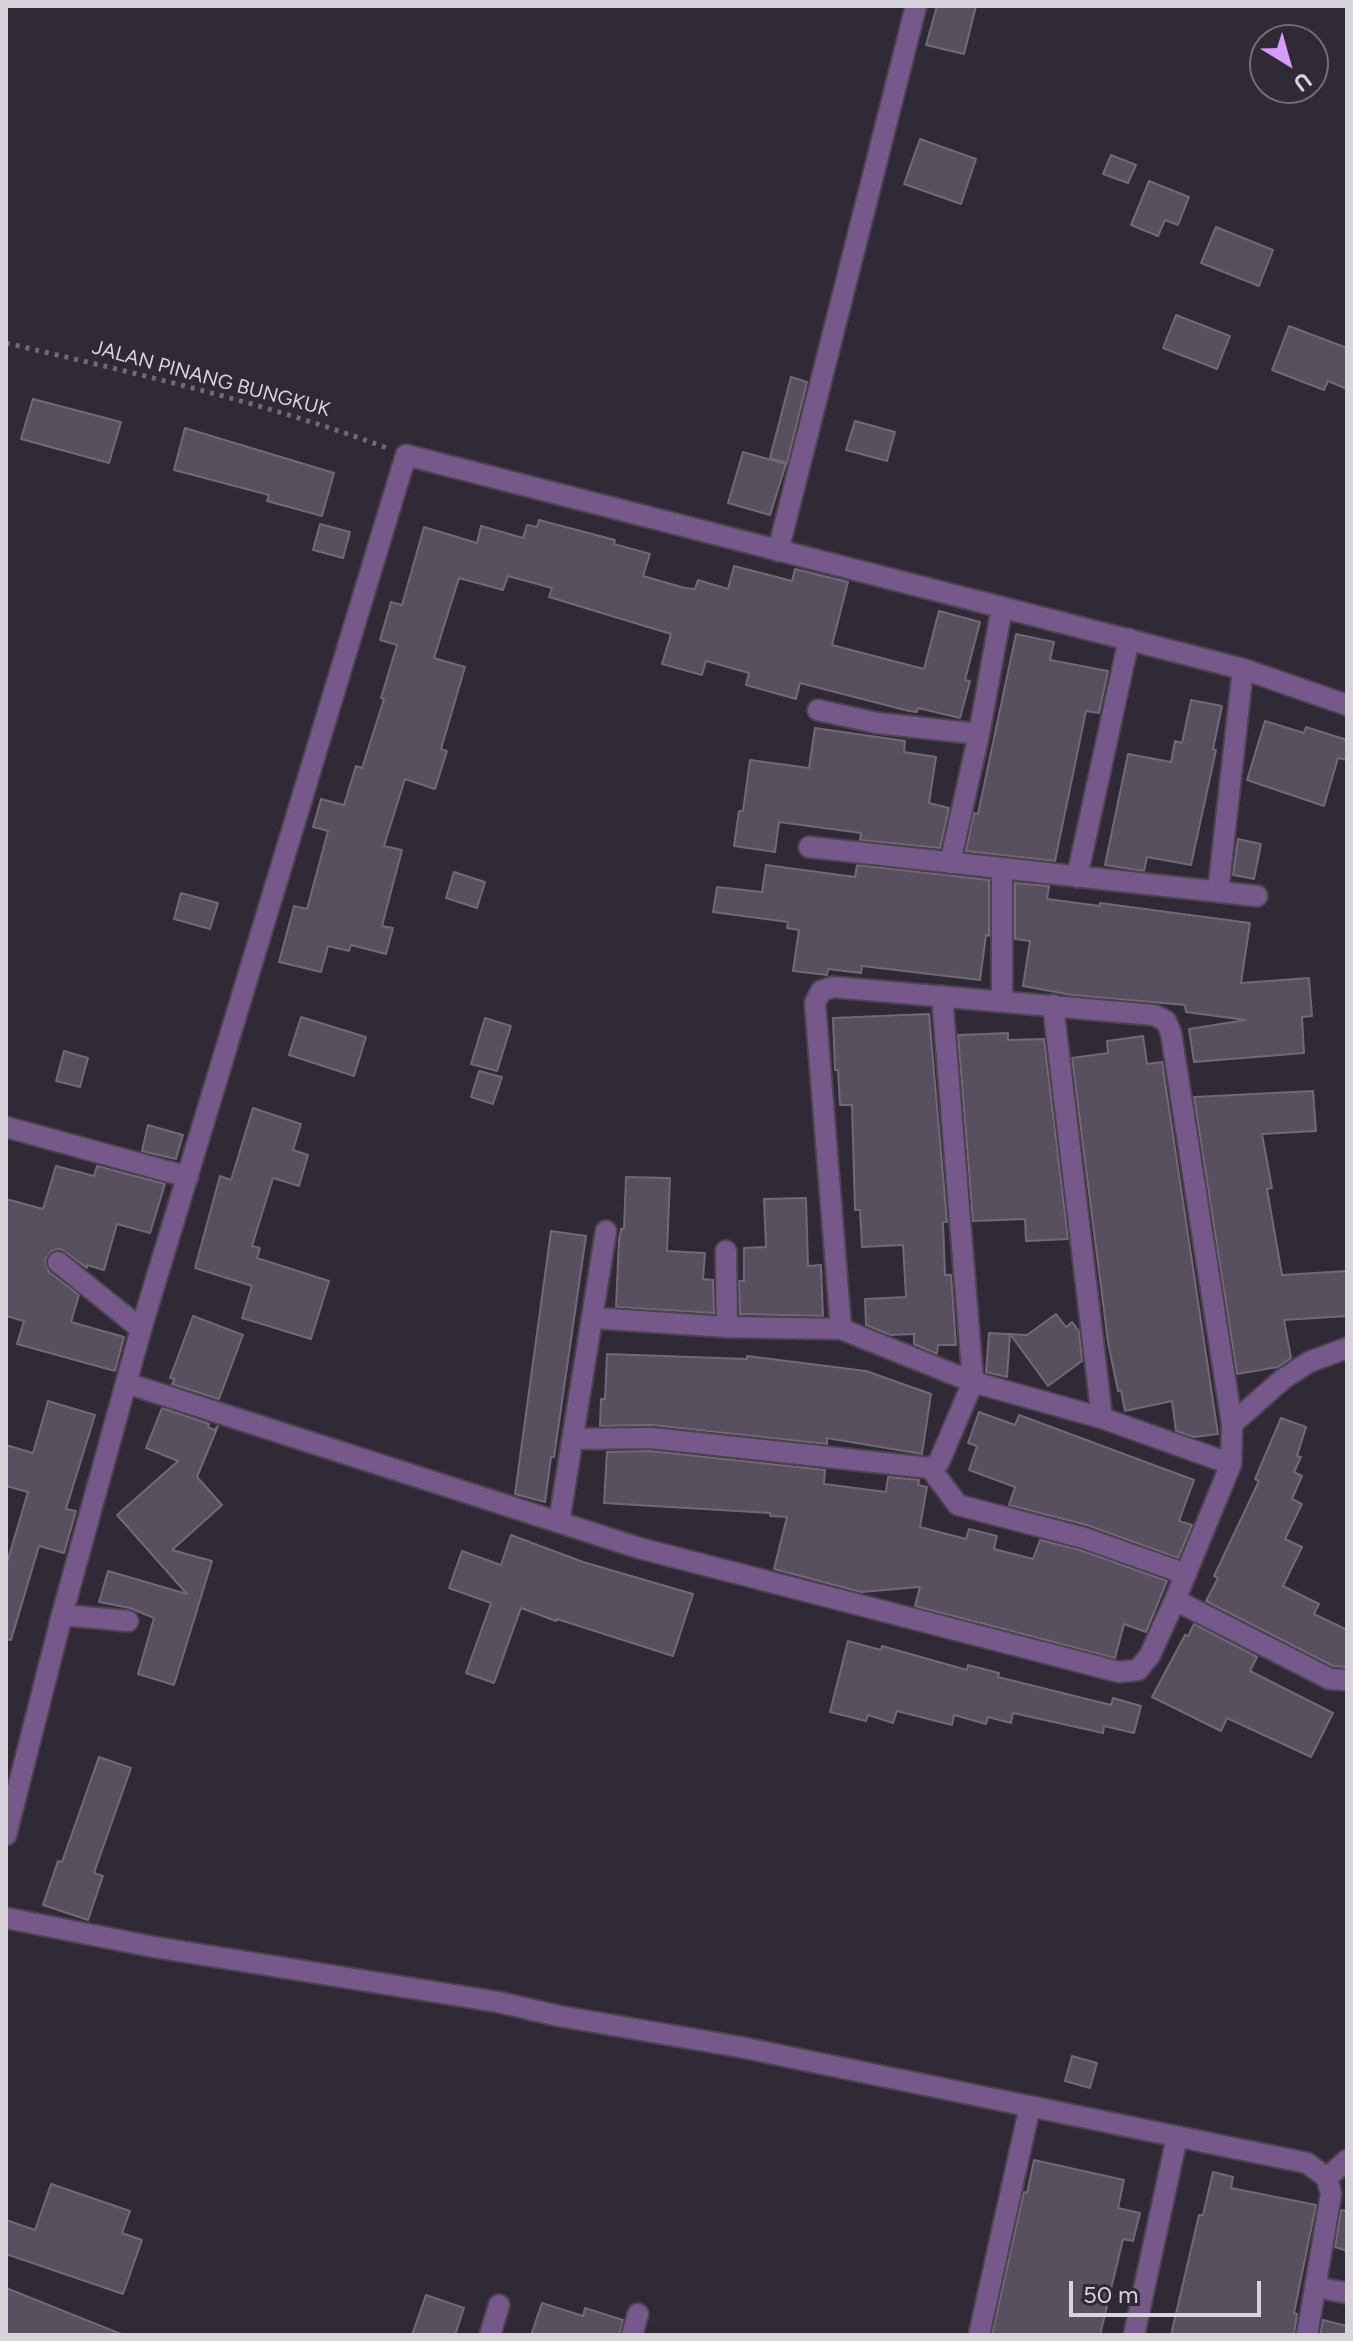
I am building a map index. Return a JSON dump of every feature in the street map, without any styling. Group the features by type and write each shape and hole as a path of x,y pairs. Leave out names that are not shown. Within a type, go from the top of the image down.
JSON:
{"street":[{"path":"778,551 916,6"},
{"path":"6,1835 62,1615 141,1329 406,455 1243,669 1347,705"},
{"path":"950,863 979,734 1002,607"},
{"path":"1077,877 1129,639"},
{"path":"1218,892 1243,669"},
{"path":"818,710 877,723 979,734"},
{"path":"809,847 1257,896"},
{"path":"1002,868 1002,1001"},
{"path":"126,1383 639,1548 1119,1672 1138,1670 1150,1655 1175,1600 1231,1464 1232,1424 1171,1033 1166,1021 1154,1015 1053,1005 833,987 821,991 815,1003 841,1329"},
{"path":"574,1439 651,1438 930,1468 939,1462 973,1382 942,996"},
{"path":"1053,1005 1102,1418"},
{"path":"6,1127 188,1177"},
{"path":"559,1522 606,1231"},
{"path":"726,1251 727,1327"},
{"path":"58,1262 141,1329"},
{"path":"593,1318 727,1327 841,1329 973,1382 1102,1418 1231,1464"},
{"path":"1232,1424 1296,1370 1347,1348"},
{"path":"930,1468 958,1505 1084,1538 1186,1574"},
{"path":"1175,1600 1330,1679 1347,1680"},
{"path":"62,1615 128,1621"},
{"path":"6,1918 154,1947 498,2002 559,2016 740,2047 1307,2163 1327,2178 1331,2194 1307,2335"},
{"path":"979,2335 1030,2106"},
{"path":"1134,2335 1177,2137"},
{"path":"1327,2178 1347,2160"},
{"path":"1315,2287 1347,2293"},
{"path":"490,2335 499,2305"},
{"path":"632,2335 638,2314"}],"path":[{"name":"JALAN PINANG BUNGKUK","path":"6,343 146,376 344,432 406,455"}],"building":[{"path":"937,6 976,6 964,54 926,45"},
{"path":"920,139 976,159 961,204 904,184"},
{"path":"1111,155 1136,165 1128,183 1103,174"},
{"path":"1149,181 1189,197 1178,225 1165,220 1158,236 1131,225"},
{"path":"1216,227 1273,250 1259,286 1201,263"},
{"path":"1176,315 1230,336 1217,369 1163,348"},
{"path":"1289,326 1347,348 1347,389 1328,381 1324,390 1272,370"},
{"path":"791,377 807,382 787,463 770,458"},
{"path":"33,399 121,422 109,463 21,439"},
{"path":"855,421 895,432 887,461 846,450"},
{"path":"185,428 334,473 322,516 267,501 269,495 174,470"},
{"path":"743,452 786,464 770,515 728,503"},
{"path":"539,520 615,540 614,544 650,554 643,576 685,588 695,589 698,580 728,589 734,566 792,581 795,569 848,582 832,645 924,669 939,611 980,622 965,680 970,681 960,718 918,708 917,712 909,711 800,683 796,699 746,685 749,673 706,661 702,675 662,664 671,634 549,597 552,588 508,576 503,590 459,578 434,658 465,667 441,749 447,751 435,789 405,779 384,846 402,850 382,926 393,928 386,954 351,945 349,951 328,946 321,972 279,962 294,906 307,909 328,831 313,827 321,799 344,805 356,766 362,768 397,645 380,640 391,602 402,605 424,527 477,543 481,526 523,538 527,525 537,527"},
{"path":"320,524 350,532 343,558 313,550"},
{"path":"1016,634 1054,642 1050,660 1108,671 1099,713 1086,711 1055,861 966,851 974,813 978,814"},
{"path":"1191,700 1222,706 1213,749 1216,750 1191,865 1147,857 1144,871 1105,865 1128,754 1171,762 1175,741 1182,743"},
{"path":"1265,721 1304,733 1306,727 1347,740 1347,760 1338,758 1324,806 1247,780"},
{"path":"815,728 905,741 904,752 936,757 929,803 949,808 940,848 860,840 861,833 779,822 775,852 734,846 739,811 743,811 750,760 809,768"},
{"path":"1238,839 1261,844 1254,879 1233,875"},
{"path":"766,865 855,877 857,865 989,880 989,936 986,935 980,980 862,966 861,973 828,969 827,975 793,971 799,930 787,928 788,922 713,912 717,887 762,892"},
{"path":"454,872 485,882 477,908 446,898"},
{"path":"1015,883 1049,886 1047,899 1250,923 1241,983 1309,978 1312,1016 1302,1017 1304,1053 1194,1062 1189,1029 1246,1020 1186,1012 1185,1005 1072,995 1023,986 1030,941 1015,939"},
{"path":"181,893 218,903 210,929 174,919"},
{"path":"929,1014 947,1222 943,1222 945,1275 951,1275 956,1345 938,1345 937,1354 914,1344 914,1334 890,1335 866,1325 865,1299 906,1297 903,1245 862,1247 860,1210 855,1210 852,1105 840,1105 833,1018"},
{"path":"301,1017 366,1037 354,1076 289,1055"},
{"path":"485,1018 511,1026 497,1071 471,1064"},
{"path":"1008,1033 1008,1040 1044,1039 1068,1239 1026,1241 1025,1219 973,1221 958,1035"},
{"path":"1143,1036 1147,1064 1162,1062 1218,1434 1194,1437 1176,1431 1172,1401 1125,1411 1108,1342 1072,1058 1108,1053 1107,1041"},
{"path":"64,1051 88,1058 80,1087 56,1081"},
{"path":"479,1071 502,1077 493,1104 471,1097"},
{"path":"1313,1091 1316,1131 1262,1134 1272,1188 1267,1189 1282,1275 1347,1271 1347,1316 1284,1320 1291,1358 1278,1367 1237,1374 1194,1097"},
{"path":"253,1108 301,1124 293,1150 308,1155 299,1186 273,1178 252,1246 260,1248 257,1258 329,1281 311,1339 242,1318 252,1286 195,1268 220,1176 231,1180"},
{"path":"148,1125 183,1135 176,1159 142,1151"},
{"path":"56,1166 94,1176 97,1166 165,1184 150,1233 117,1224 104,1270 87,1265 87,1268 61,1249 53,1250 45,1259 49,1272 79,1295 71,1322 124,1337 115,1371 17,1344 24,1321 6,1316 6,1199 43,1209"},
{"path":"626,1177 670,1178 667,1251 705,1253 703,1279 713,1280 714,1313 616,1307"},
{"path":"806,1198 808,1266 821,1265 823,1316 740,1314 739,1281 744,1281 744,1248 766,1247 764,1199"},
{"path":"551,1231 586,1236 545,1502 515,1494"},
{"path":"1056,1314 1066,1327 1072,1322 1079,1331 1082,1361 1048,1386 1010,1334 1027,1335"},
{"path":"193,1316 243,1335 219,1399 172,1384 175,1379 170,1378"},
{"path":"989,1333 1010,1334 1007,1377 986,1372"},
{"path":"607,1354 747,1359 747,1356 866,1371 931,1394 922,1454 827,1438 827,1444 652,1425 600,1426"},
{"path":"48,1401 95,1415 66,1509 76,1511 64,1553 39,1546 11,1640 6,1639 6,1566 28,1492 6,1486 6,1445 33,1453"},
{"path":"162,1408 209,1424 208,1427 214,1430 218,1426 197,1477 222,1505 172,1550 212,1561 174,1685 138,1674 154,1618 130,1608 99,1602 108,1571 187,1594 117,1515 178,1461 146,1448"},
{"path":"979,1412 1015,1425 1019,1415 1194,1480 1179,1521 1192,1525 1178,1558 1087,1525 1009,1505 1015,1487 969,1470 977,1446 968,1443"},
{"path":"1281,1418 1306,1427 1297,1456 1301,1457 1294,1472 1302,1476 1292,1499 1302,1504 1285,1539 1302,1547 1283,1586 1319,1604 1314,1614 1347,1630 1347,1667 1333,1666 1206,1601 1218,1578 1214,1576 1259,1481 1255,1479"},
{"path":"650,1451 825,1470 824,1484 886,1492 888,1477 919,1480 918,1485 927,1487 920,1527 966,1539 969,1529 997,1536 994,1549 1033,1559 1040,1540 1080,1550 1167,1581 1146,1632 1124,1624 1115,1658 915,1606 920,1587 861,1592 774,1569 787,1517 770,1516 770,1513 604,1503 607,1452"},
{"path":"511,1535 583,1562 693,1594 673,1656 521,1608 494,1683 466,1673 491,1603 449,1588 462,1551 501,1565"},
{"path":"1194,1624 1257,1657 1250,1671 1333,1713 1311,1757 1227,1718 1221,1731 1152,1697"},
{"path":"848,1641 881,1650 882,1646 967,1670 968,1665 999,1673 998,1677 1111,1705 1113,1698 1141,1706 1134,1733 1104,1726 1103,1733 1013,1713 1011,1723 988,1717 986,1724 954,1715 952,1725 897,1711 893,1723 868,1715 866,1721 830,1712"},
{"path":"99,1757 131,1768 94,1873 103,1876 88,1920 43,1905 58,1861 62,1862"},
{"path":"1072,2056 1097,2063 1090,2088 1065,2081"},
{"path":"1034,2160 1124,2180 1118,2208 1140,2213 1133,2241 1123,2239 1100,2335 992,2335"},
{"path":"1213,2172 1233,2177 1231,2188 1316,2205 1294,2313 1297,2314 1294,2335 1171,2335 1199,2215 1203,2215"},
{"path":"51,2184 130,2211 122,2233 142,2240 123,2294 6,2254 6,2220 35,2230"},
{"path":"1341,2210 1347,2211 1347,2251 1335,2247"},
{"path":"6,2288 121,2334 6,2335"},
{"path":"426,2295 464,2308 455,2335 412,2335"},
{"path":"542,2303 583,2316 585,2308 623,2320 619,2335 531,2335"},
{"path":"1323,2320 1347,2326 1347,2335 1320,2335"}]}
